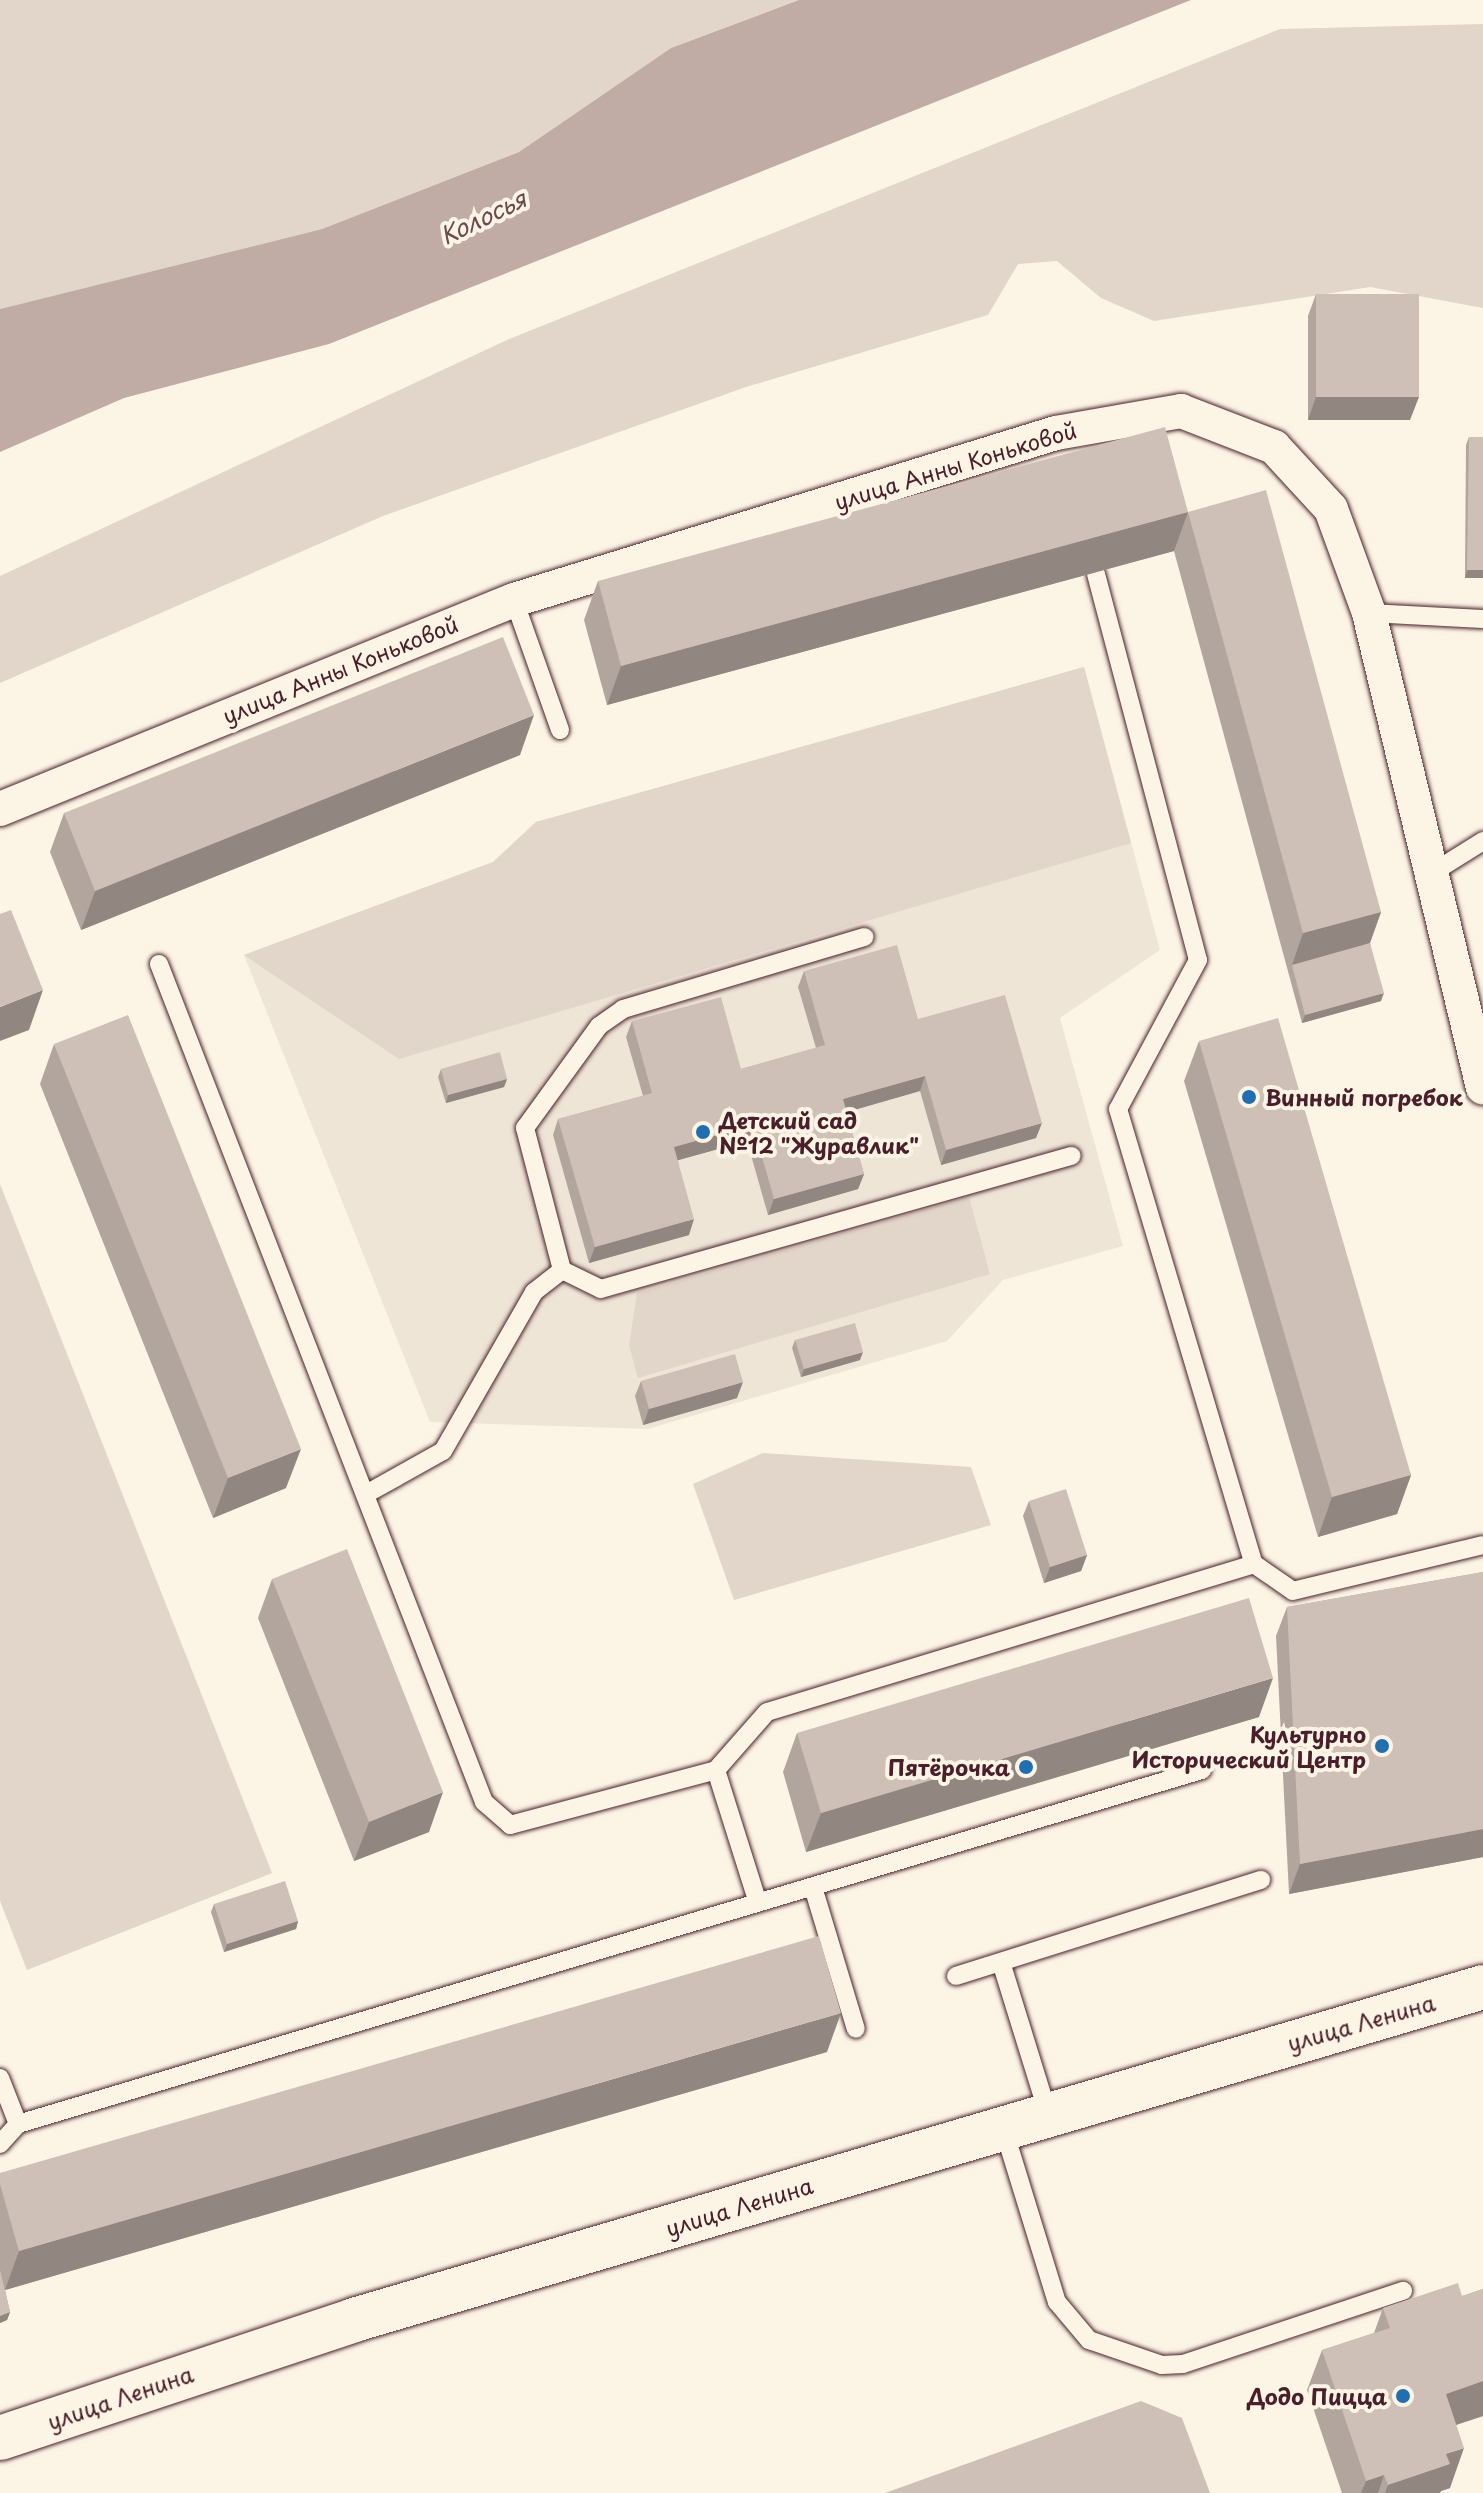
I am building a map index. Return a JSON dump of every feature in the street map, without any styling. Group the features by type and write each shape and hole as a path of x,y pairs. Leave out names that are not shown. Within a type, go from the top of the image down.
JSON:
{"main road":[{"name":"улица Ленина","path":"0,2438 354,2320 1483,1987"}],"street":[{"name":"улица Анны Коньковой","path":"0,809 514,600 1181,411 1274,447 1331,509 1369,613 1435,871 1483,1087"}],"lane":[{"path":"1096,574 1198,960 1118,1109 1254,1564 1293,1591 1483,1545"},
{"path":"514,600 560,730"},
{"path":"1369,613 1483,619"},
{"path":"1435,871 1483,841"},
{"path":"865,937 623,1009 599,1026 525,1128 562,1270 601,1289 1072,1156"},
{"path":"159,964 494,1816 529,1825 716,1770 767,1712 1254,1564"},
{"path":"366,1494 443,1451 534,1292 562,1270"},
{"path":"716,1770 758,1903"},
{"path":"0,2144 18,2124 1202,1770"},
{"path":"956,1976 1261,1880"},
{"path":"813,1887 856,2029"},
{"path":"1001,1962 1048,2114"},
{"path":"0,2078 18,2124"},
{"path":"1003,2127 1057,2302 1089,2340 1162,2365 1183,2364 1403,2291"}],"shaded area":[{"path":"0,0 799,0 671,48 519,152 322,229 0,309"},
{"path":"1483,24 1483,308 1370,287 1154,321 1101,298 1057,261 1018,264 988,315 746,387 383,516 0,683 0,576 507,340 1280,29"},
{"name":"Детский сад №12 \"Журавлик\"","path":"1084,667 1160,950 1060,1018 1123,1246 1003,1280 947,1341 648,1429 430,1422 244,955 493,862 536,822"},
{"path":"1084,667 1131,843 399,1059 244,955 493,862 536,822"},
{"path":"0,1184 272,1873 27,1970 0,1901"},
{"path":"969,1197 990,1274 638,1378 629,1346 637,1293"},
{"path":"763,1453 971,1467 991,1525 734,1600 693,1484"}],"water":[{"name":"Колосья","path":"799,0 1191,0 329,344 124,398 0,452 0,309 322,229 519,152 671,48"}],"building":[{"path":"1316,294 1419,294 1419,397 1316,397"},
{"path":"1165,427 1188,512 621,666 598,581"},
{"path":"1469,437 1483,437 1483,570 1467,570"},
{"path":"1266,490 1381,912 1303,933 1188,512"},
{"path":"503,637 534,715 95,891 64,813"},
{"path":"11,910 43,990 0,1007 0,914"},
{"path":"1370,943 1384,993 1305,1015 1292,965"},
{"path":"897,945 918,1019 1005,995 1042,1123 946,1150 925,1076 843,1099 864,1174 774,1199 753,1125 674,1147 694,1219 595,1247 558,1119 652,1093 632,1021 721,997 741,1069 825,1045 804,971"},
{"path":"128,1015 301,1449 228,1478 54,1044"},
{"path":"1278,1018 1411,1475 1332,1497 1199,1041"},
{"path":"500,1052 507,1079 448,1095 441,1069"},
{"path":"855,1323 863,1352 804,1369 795,1340"},
{"path":"735,1354 743,1382 649,1409 641,1381"},
{"path":"1066,1489 1087,1555 1050,1567 1029,1501"},
{"path":"347,1549 443,1792 369,1822 272,1579"},
{"name":"Культурно Исторический Центр","path":"1483,1572 1483,1829 1300,1864 1287,1607"},
{"path":"1249,1598 1273,1678 821,1813 797,1733"},
{"path":"285,1881 298,1921 227,1944 214,1904"},
{"path":"819,1936 841,2013 19,2251 0,2184 0,2173"},
{"path":"0,2270 10,2312 0,2316"},
{"path":"1458,2283 1462,2296 1483,2289 1483,2381 1446,2394 1464,2448 1446,2454 1450,2464 1388,2485 1384,2475 1366,2481 1322,2350 1390,2328 1383,2308"},
{"path":"1141,2401 1182,2418 1210,2493 885,2493"}],"place":[{"name":"Винный погребок","path":"1249,1097"},
{"name":"Детский сад №12 \"Журавлик\"","path":"703,1132"},
{"name":"Культурно Исторический Центр","path":"1382,1746"},
{"name":"Пятёрочка","path":"1026,1767"},
{"name":"Додо Пицца","path":"1403,2396"}]}
